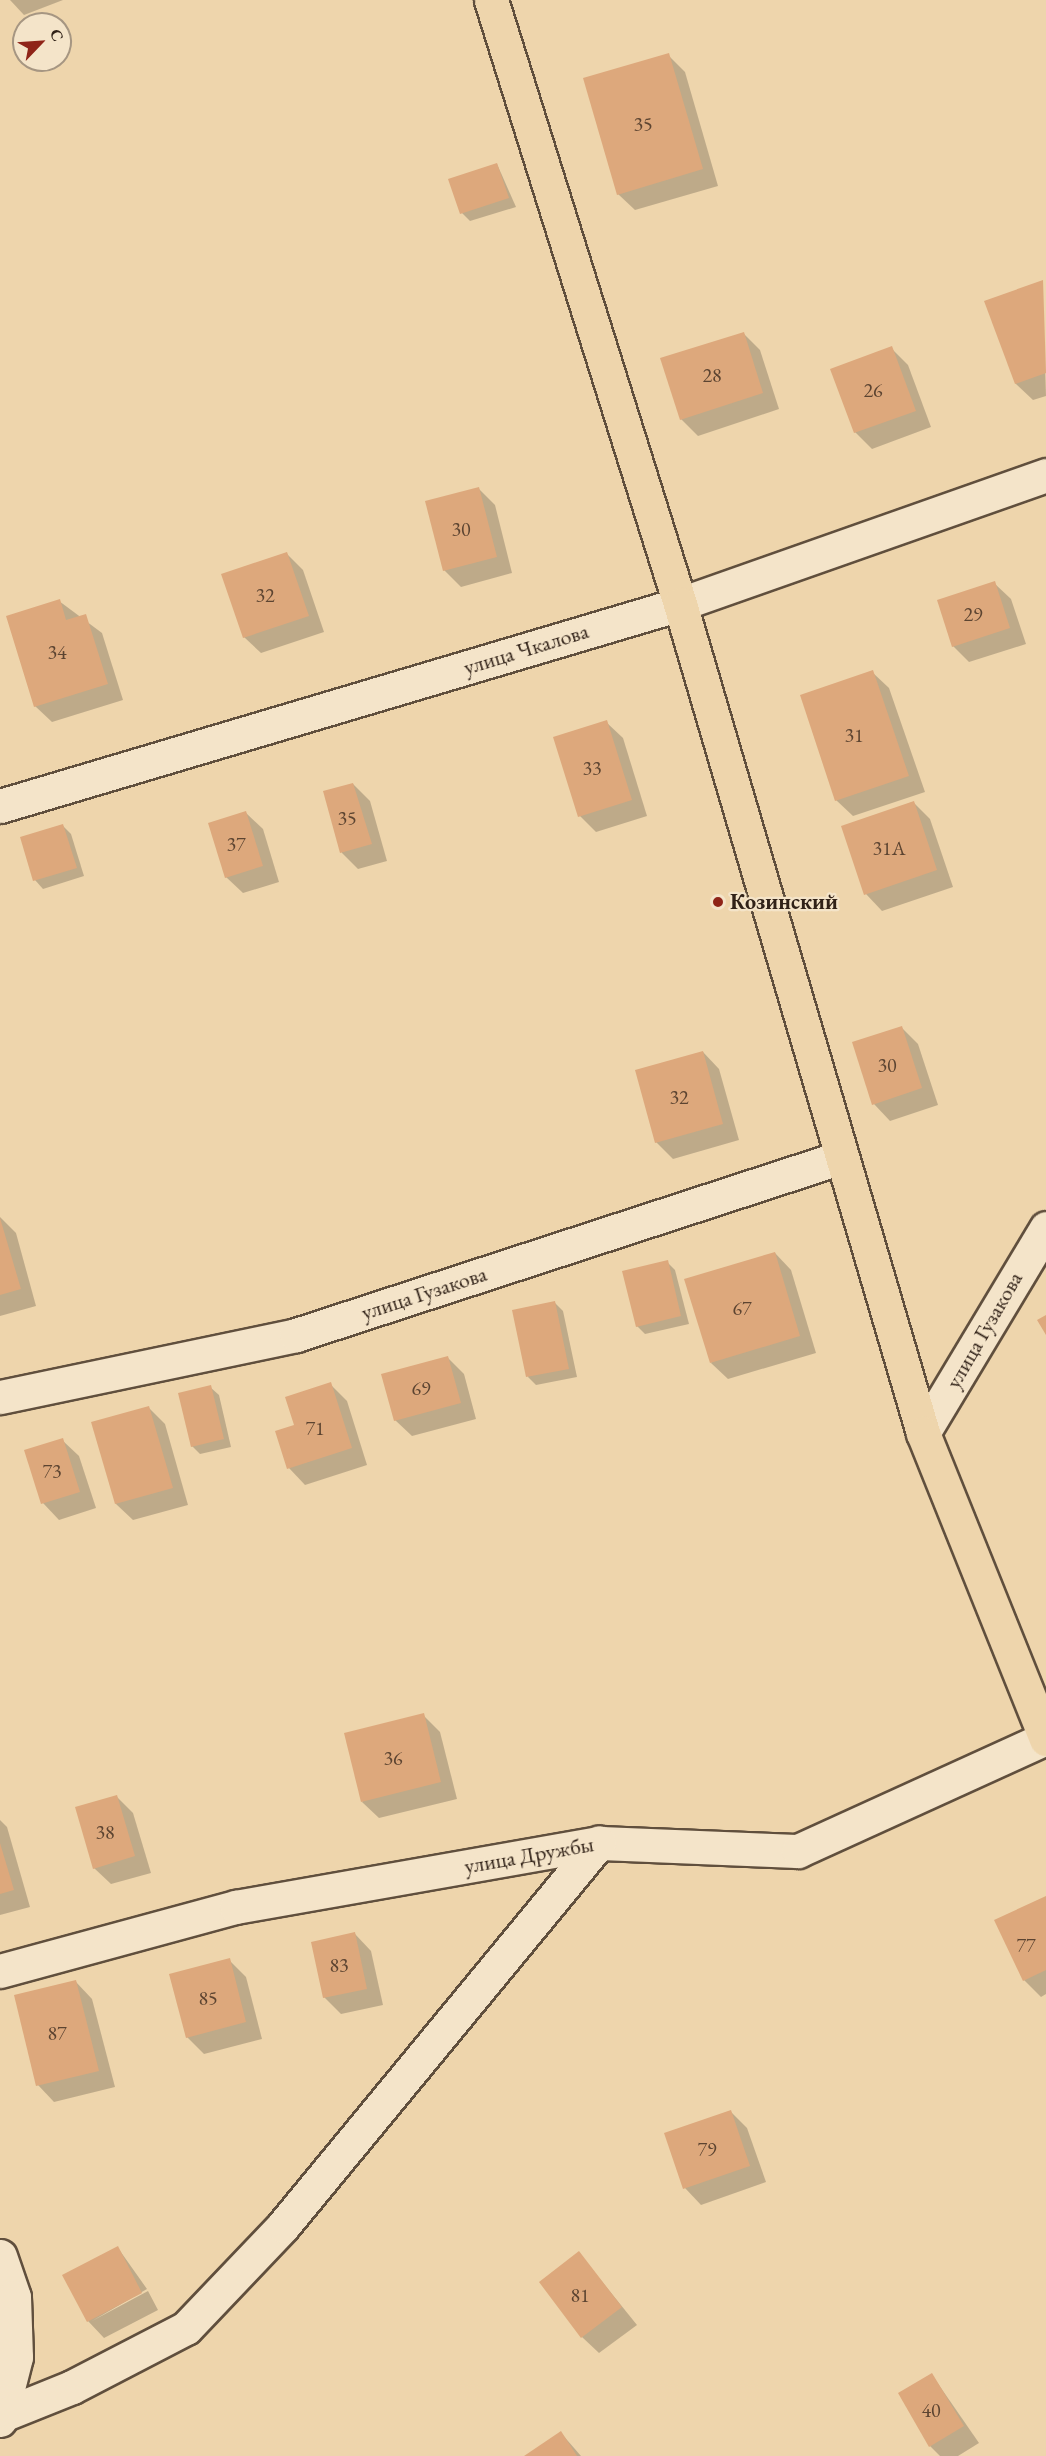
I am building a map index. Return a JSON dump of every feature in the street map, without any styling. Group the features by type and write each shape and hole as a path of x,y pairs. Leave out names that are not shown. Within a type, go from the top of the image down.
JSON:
{"main road":[{"path":"491,0 680,604 839,1158 923,1433 1046,1738"}],"street":[{"name":"улица Чкалова","path":"0,806 680,604 1046,475"},
{"name":"улица Гузакова","path":"0,1397 296,1335 839,1158"},
{"name":"улица Гузакова","path":"923,1433 1046,1228"},
{"name":"улица Дружбы","path":"0,1971 236,1907 599,1842 798,1851 1046,1738"},
{"path":"2,2417 72,2387 186,2328 283,2226 599,1842"},
{"path":"0,2256 14,2297 16,2357 2,2417"}],"building":[{"path":"669,53 703,169 617,195 583,78"},
{"path":"497,163 509,198 460,214 448,179"},
{"path":"1043,280 1046,373 1015,384 984,301"},
{"path":"744,332 763,393 680,420 660,358"},
{"path":"892,346 916,411 854,433 830,369"},
{"path":"479,487 497,557 443,571 425,501"},
{"path":"287,552 309,616 243,638 221,574"},
{"path":"995,581 1010,628 952,647 937,600"},
{"path":"60,599 66,620 86,614 108,684 34,707 6,616"},
{"path":"873,670 909,776 835,801 800,695"},
{"path":"607,720 632,800 578,817 553,737"},
{"path":"353,783 372,844 340,853 323,791"},
{"path":"914,801 937,870 864,895 841,826"},
{"path":"246,811 263,866 225,878 208,823"},
{"path":"63,824 77,868 33,881 20,837"},
{"path":"902,1026 922,1088 872,1105 852,1042"},
{"path":"703,1051 723,1124 655,1143 635,1070"},
{"path":"0,1218 21,1289 0,1295"},
{"path":"775,1252 800,1336 710,1363 684,1279"},
{"path":"668,1260 681,1316 636,1327 622,1271"},
{"path":"555,1301 569,1369 526,1377 512,1310"},
{"path":"1046,1315 1046,1335 1037,1320"},
{"path":"448,1356 461,1403 394,1421 381,1374"},
{"path":"331,1382 352,1448 287,1469 275,1431 294,1425 285,1397"},
{"path":"211,1385 224,1439 191,1447 178,1393"},
{"path":"149,1406 173,1488 115,1504 91,1422"},
{"path":"63,1438 80,1492 41,1504 24,1450"},
{"path":"424,1713 441,1782 361,1802 344,1733"},
{"path":"117,1795 135,1856 93,1869 75,1807"},
{"path":"0,1843 14,1890 0,1894"},
{"path":"1046,1896 1046,1970 1023,1981 994,1920"},
{"path":"355,1932 367,1989 323,1998 311,1942"},
{"path":"230,1958 246,2022 186,2038 169,1974"},
{"path":"76,1980 99,2071 36,2086 14,1995"},
{"path":"731,2110 750,2166 683,2189 664,2133"},
{"path":"118,2246 142,2293 87,2322 62,2275"},
{"path":"579,2251 622,2307 581,2338 539,2282"},
{"path":"932,2373 964,2426 929,2447 898,2393"},
{"path":"561,2431 577,2456 524,2456"}],"place":[{"name":"Козинский","path":"718,902"}]}
